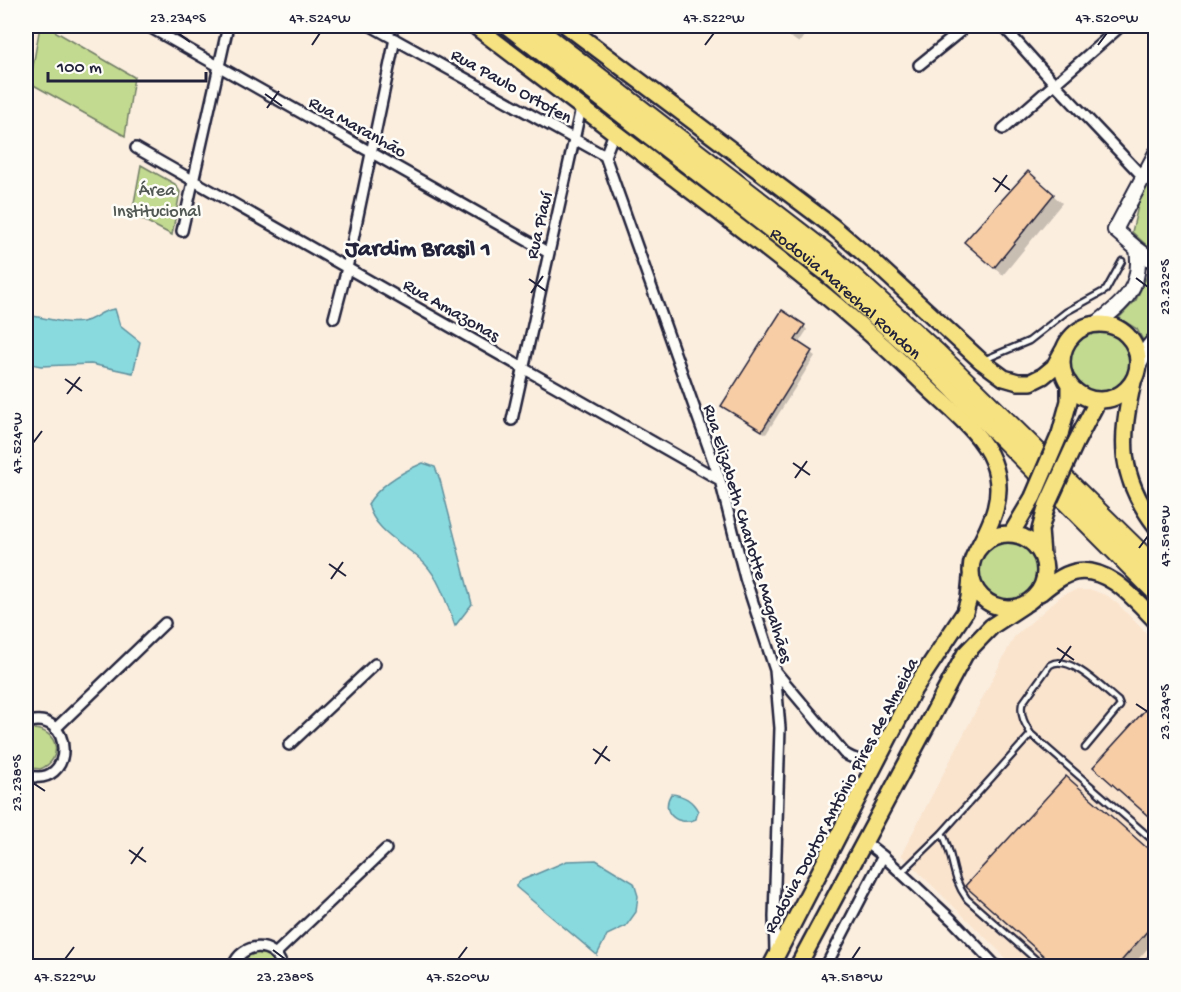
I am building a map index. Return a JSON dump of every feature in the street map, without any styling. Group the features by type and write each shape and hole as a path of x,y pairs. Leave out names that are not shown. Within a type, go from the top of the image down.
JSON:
{"highway":[{"name":"Rodovia Marechal Rondon","path":"509,26 826,271 930,365 1155,592"},
{"name":"Rodovia Marechal Rondon","path":"533,26 828,254 937,353 1155,568"}],"main road":[{"path":"475,26 819,289 910,371 978,437 993,463 999,481 999,499 990,527 971,564 974,588 990,604 1001,608 1013,609 1024,605"},
{"path":"574,28 832,226 981,361 1004,378 1018,382 1031,381 1043,376 1054,367 1070,338 1077,331 1096,324 1116,309 1126,299 1138,275 1137,249"},
{"path":"1155,153 1115,230 1155,263"},
{"path":"1096,324 1108,324 1119,329 1129,336 1135,347 1136,374 1126,414 1124,446 1128,477 1140,505 1155,526"},
{"path":"1064,349 1063,372 1069,383 1077,392 1087,397 1098,400 1108,399 1127,389 1155,338"},
{"path":"1011,534 1033,497 1060,434 1070,401 1069,383"},
{"path":"1037,595 1046,576 1040,530 1047,505 1098,400"},
{"path":"976,552 991,538 1011,534 1024,537 1034,544 1042,555"},
{"path":"798,966 965,654 992,626 1059,579 1076,572 1096,573 1113,581 1155,621"},
{"name":"Rodovia Doutor Antônio Pires de Almeida","path":"773,963 914,689 965,612 971,577"}],"street":[{"path":"182,231 228,26"},
{"name":"Rua Paulo Ortofen","path":"371,26 605,156"},
{"path":"919,65 967,26"},
{"path":"1003,26 1143,177"},
{"path":"1003,129 1121,26"},
{"name":"Rua Maranhão","path":"148,27 549,253"},
{"path":"334,318 395,39"},
{"name":"Rua Piauí","path":"512,420 581,108"},
{"path":"605,156 614,133"},
{"name":"Rua Amazonas","path":"136,148 720,480"},
{"name":"Rua Elizabeth Charlotte Magalhães","path":"605,156 720,480 745,578 775,670 780,728 773,963"},
{"path":"55,729 165,622"},
{"path":"289,745 375,664"},
{"path":"775,670 844,753 859,760 869,760 882,755"},
{"path":"26,723 39,721 55,729 64,745 61,762 48,775 40,777 26,775"},
{"path":"865,842 883,856 986,953 996,966"},
{"path":"275,954 386,849"},
{"path":"826,966 883,856"},
{"path":"233,966 247,949 262,948 275,954 282,966"}],"lane":[{"path":"981,361 1029,341 1066,312 1106,290 1122,261"},
{"path":"1085,747 1120,706 1118,701 1067,662 1056,661 1050,665 1022,704 1023,721 1031,734 1155,843"},
{"path":"901,873 942,833 1031,734"},
{"path":"942,833 950,848 954,877 967,899 1043,966"}],"shaded area":[{"path":"1076,590 1092,590 1108,596 1155,642 1155,966 1011,966 999,951 901,855 1014,637 1062,595"}],"green space":[{"path":"40,26 46,26 134,77 125,136 30,83"},
{"name":"Área Institucional","path":"141,165 175,184 180,192 172,235 132,214"},
{"path":"1155,168 1155,253 1132,232 1140,197"},
{"path":"1148,274 1155,276 1155,330 1144,342 1137,329 1119,318 1136,300"},
{"path":"1093,332 1105,332 1121,340 1127,350 1129,362 1127,374 1121,384 1105,392 1093,392 1077,384 1069,368 1069,356 1077,340"},
{"path":"1002,541 1014,541 1030,549 1036,559 1038,571 1036,583 1030,593 1014,601 1002,601 986,593 978,577 978,565 986,549"},
{"path":"33,729 48,734 55,746 53,759 40,769 26,767 26,731"},
{"path":"256,952 269,955 278,966 239,966 244,958"}],"water":[{"path":"115,309 120,326 140,342 133,373 91,364 41,366 26,363 26,316 75,323"},
{"path":"423,463 435,467 440,480 472,604 455,626 431,571 377,523 368,504 392,479"},
{"path":"671,794 684,797 693,804 698,811 696,819 683,821 673,817 667,807"},
{"path":"596,860 634,883 638,896 636,912 626,926 607,935 597,955 516,887 520,881 567,861"}],"building":[{"path":"776,26 797,26 790,36"},
{"path":"1028,171 1054,194 994,268 964,242"},
{"path":"782,310 805,325 795,340 812,351 762,431 721,406"},
{"path":"1156,698 1156,823 1093,767"},
{"path":"1066,776 1156,856 1156,921 1117,966 1055,966 965,886"},
{"path":"1156,948 1156,966 1139,966"}],"district":[{"name":"Jardim Brasil 1","path":"418,247"}]}
